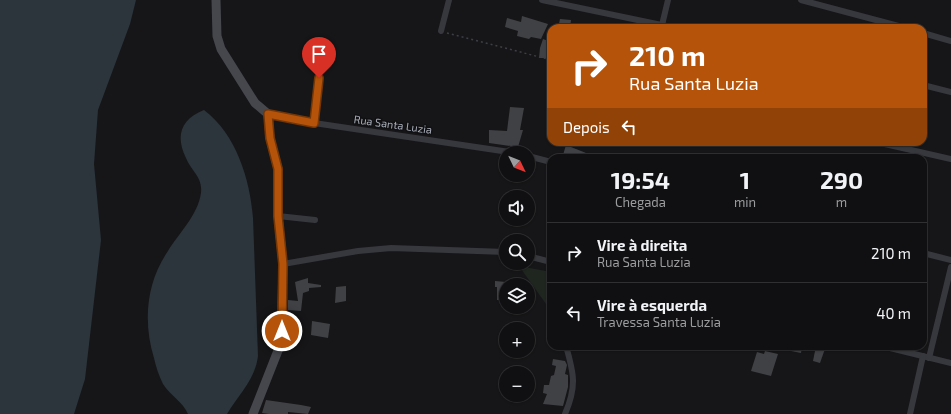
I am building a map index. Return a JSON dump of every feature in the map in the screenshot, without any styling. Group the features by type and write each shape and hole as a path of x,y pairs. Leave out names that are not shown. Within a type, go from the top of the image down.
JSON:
{"street":[{"path":"216,0 217,36 221,49 255,103 268,114 270,138 278,169 278,216 283,264 281,343 252,414"},
{"path":"441,31 449,0"},
{"path":"542,0 657,24"},
{"path":"662,24 668,0"},
{"path":"801,0 891,24"},
{"path":"927,34 951,41"},
{"path":"314,123 319,78"},
{"path":"927,86 951,92"},
{"name":"Rua Santa Luzia","path":"268,114 314,123 499,150"},
{"path":"894,146 951,159"},
{"path":"535,158 547,161"},
{"path":"278,216 315,220"},
{"path":"283,264 358,251 391,248 499,252"},
{"path":"927,254 951,260"},
{"path":"535,258 547,261"},
{"path":"910,414 951,267"},
{"path":"565,414 571,400 574,375 567,350"},
{"path":"898,350 951,363"}],"path":[{"path":"441,31 547,59"}],"shaded area":[{"path":"0,0 136,0 130,24 98,110 94,164 101,240 85,379 74,414 0,414"},
{"path":"204,110 215,120 233,144 245,173 249,188 253,218 258,356 254,372 250,380 227,414 188,414 183,406 163,384 155,361 148,331 149,303 155,276 168,251 188,224 199,201 201,193 200,183 196,174 188,163 183,150 181,136 185,123 190,118"},
{"path":"535,269 547,271 547,305 535,288 535,278 528,278 522,270"}],"building":[{"path":"522,16 548,24 541,39 531,37 529,39 517,36 518,31 505,27 507,18 521,22"},
{"path":"560,19 571,20 570,24 559,24"},
{"path":"543,39 547,40 547,58 539,58"},
{"path":"510,107 524,108 520,130 523,130 518,146 489,143 489,130 507,131"},
{"path":"566,146 568,146 592,154 563,154"},
{"path":"308,278 308,283 321,285 321,287 309,288 309,291 303,293 301,311 288,310 288,300 298,301 295,282"},
{"path":"495,281 499,281 499,300 497,300 497,287 495,287"},
{"path":"346,286 346,301 335,303 336,287"},
{"path":"312,321 330,324 328,338 311,335"},
{"path":"786,350 801,350 801,353"},
{"path":"815,350 825,350 820,363 813,361"},
{"path":"765,351 778,354 771,376 751,371 757,352 764,354"},
{"path":"553,359 565,361 567,365 565,374 568,375 568,387 563,406 543,404 547,394 543,393 544,385 549,385 551,376 554,375 556,366 552,365"},
{"path":"266,400 311,407 308,414 288,412 288,414 262,413"}],"route":[{"path":"282,331 283,264 278,216 278,169 270,138 268,114 314,123 319,78"}]}
